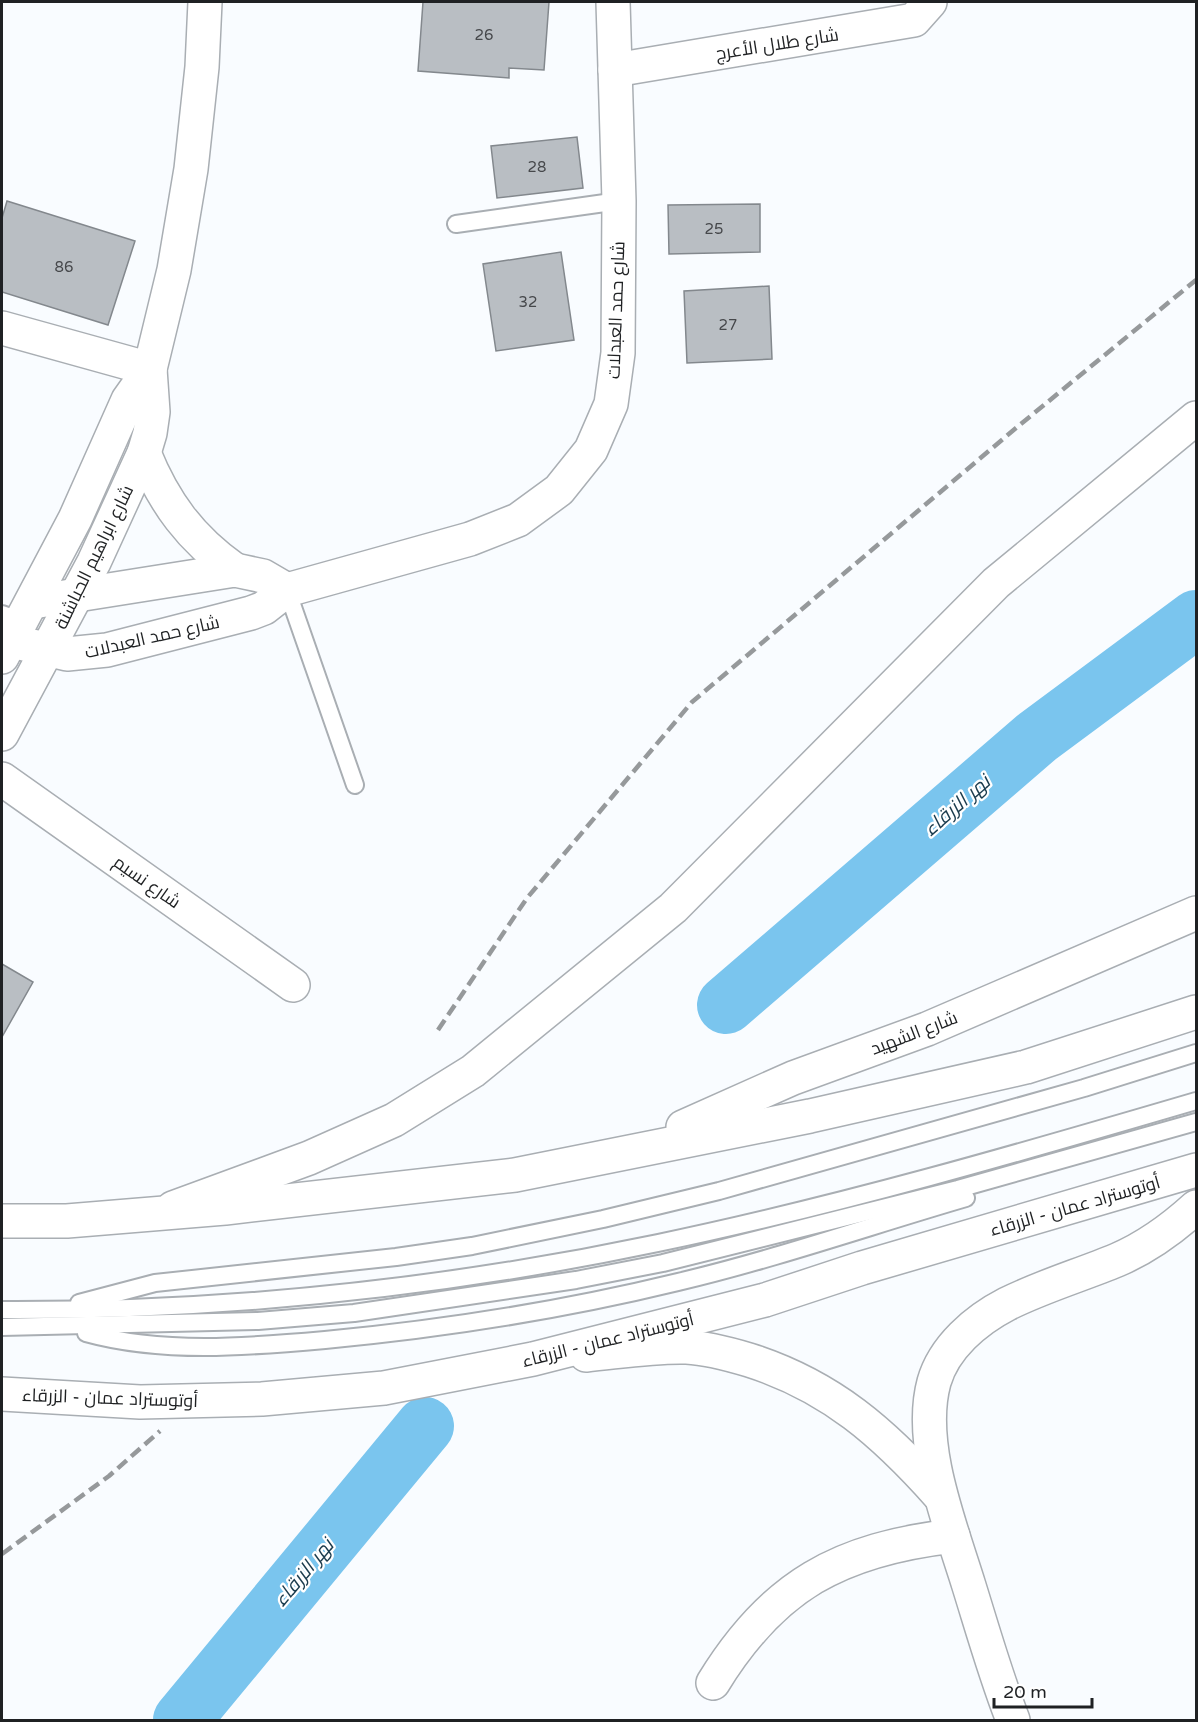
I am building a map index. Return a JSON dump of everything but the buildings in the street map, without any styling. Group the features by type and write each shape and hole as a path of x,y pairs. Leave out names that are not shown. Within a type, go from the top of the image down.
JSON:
{"main road":[{"name":"شارع ابراهيم الحباشنة","path":"2,734 76,597 144,453 153,412 150,369 174,270 191,169 202,67 205,2"},
{"name":"شارع حمد العبدلات","path":"14,627 46,651 87,653 118,648 251,613 264,608 287,590 470,539 518,520 559,490 591,450 611,404 618,353 619,201 613,2"},
{"name":"شارع طلال الأعرج","path":"615,70 914,20 930,2"},
{"path":"2,328 150,369"},
{"name":"شارع ابراهيم الحباشنة","path":"14,627 80,509 128,400 150,369"},
{"path":"155,1214 309,1158 394,1119 473,1071 673,908 996,583 1197,418"},
{"path":"144,453 155,481 176,515 211,553 235,570"},
{"path":"14,627 76,597 235,570 263,576 287,590"},
{"name":"شارع نسيم","path":"2,779 293,986"},
{"name":"شارع الشهيد","path":"631,1151 793,1078 927,1029 1197,913"},
{"path":"2,1221 67,1221 155,1214 283,1202 515,1174 810,1116 1026,1067 1197,1012"},
{"name":"أوتوستراد عمان - الزرقاء","path":"2,1394 140,1402 262,1399 384,1388 533,1359 765,1300 872,1265 1197,1170"},
{"path":"1013,1720 940,1496 933,1456 931,1403 934,1382 942,1362 955,1344 970,1329 1006,1305 1119,1259 1153,1240 1197,1207"},
{"path":"533,1359 687,1347 728,1354 769,1367 809,1384 846,1406 879,1432 940,1496"},
{"path":"713,1683 735,1647 764,1615 797,1587 834,1565 874,1550 916,1540 953,1536"}],"lane":[{"path":"456,224 619,201"},
{"path":"287,590 355,785"},
{"path":"61,1318 122,1290 155,1283 406,1256 472,1246 603,1220 782,1173 1084,1088 1197,1053"},
{"path":"2,1328 61,1318 462,1277 573,1260 742,1225 826,1204 946,1173 1197,1101"},
{"path":"2,1310 61,1318 246,1321 354,1313 576,1280 663,1263 958,1189 1197,1122"},
{"path":"61,1318 135,1342 200,1346 291,1343 469,1322 680,1282 1197,1130"}],"waterway":[{"name":"نهر الزرقاء","path":"726,1005 1037,737 1196,619"},
{"name":"نهر الزرقاء","path":"182,1720 425,1426"}],"railway":[{"path":"438,1030 527,898 692,702 1016,428 1196,280"},
{"path":"2,1554 109,1476 160,1431"}]}
